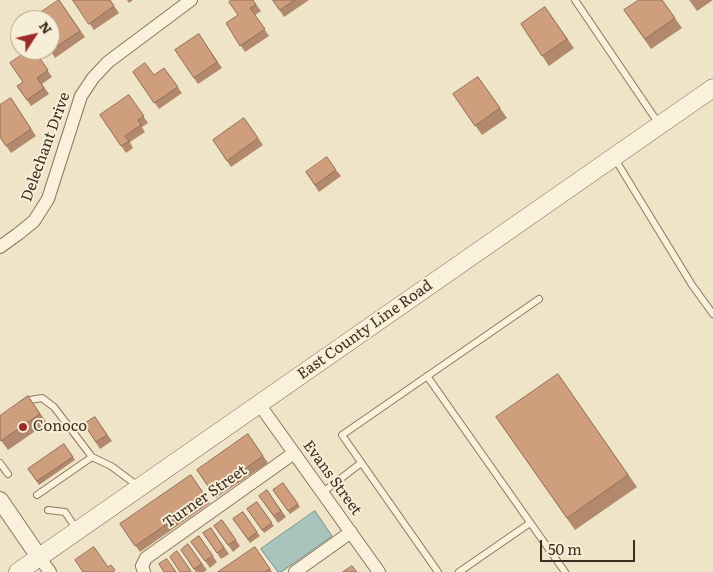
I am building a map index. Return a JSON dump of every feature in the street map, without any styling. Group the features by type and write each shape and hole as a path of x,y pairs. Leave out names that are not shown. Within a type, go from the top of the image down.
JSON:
{"main road":[{"name":"East County Line Road","path":"18,572 713,88"}],"street":[{"name":"Delechant Drive","path":"0,247 34,221 48,199 81,96 94,78 108,62 191,0"},
{"name":"Evans Street","path":"259,404 379,572"},
{"name":"Turner Street","path":"144,572 142,566 146,558 294,453"},
{"path":"0,500 50,572"},
{"path":"295,572 351,532"}],"lane":[{"path":"574,0 659,124"},
{"path":"614,156 692,285 713,314"},
{"path":"438,572 342,435 539,299"},
{"path":"428,376 565,572"},
{"path":"15,410 30,400 42,398 54,407 92,457 111,466 139,487"},
{"path":"37,495 92,457"},
{"path":"0,463 8,474"},
{"path":"323,492 361,463"},
{"path":"48,510 65,512 77,530"},
{"path":"459,572 530,522"}],"water":[{"path":"315,511 332,536 281,572 278,572 261,549"}],"building":[{"path":"59,0 80,31 60,44 60,10 44,10"},
{"path":"73,0 110,0 114,6 89,24"},
{"path":"231,0 253,0 256,5 250,8 265,29 240,46 226,23 238,15 229,2"},
{"path":"273,0 295,0 280,10"},
{"path":"639,0 662,0 675,18 645,39 624,10"},
{"path":"545,7 567,39 542,56 521,24"},
{"path":"199,34 217,62 194,78 175,50"},
{"path":"14,60 41,60 48,70 37,78 44,88 27,100 17,86 23,82 10,63"},
{"path":"145,63 154,75 164,68 178,87 154,103 133,72"},
{"path":"478,77 500,108 475,126 453,94"},
{"path":"129,95 144,116 138,120 141,125 125,136 129,141 121,146 100,115"},
{"path":"11,98 31,129 6,146 0,137 0,105"},
{"path":"244,118 258,138 227,161 213,140"},
{"path":"327,157 336,170 315,185 306,172"},
{"path":"558,374 628,475 567,518 496,417"},
{"path":"28,396 40,414 1,441 0,416"},
{"path":"95,417 107,435 96,442 84,424"},
{"path":"248,434 263,456 212,492 197,470"},
{"name":"Conoco","path":"64,444 73,457 37,481 28,469"},
{"path":"191,475 206,497 135,546 120,524"},
{"path":"283,483 298,504 288,511 273,490"},
{"path":"267,490 281,511 274,516 259,496"},
{"path":"257,502 272,523 262,530 247,509"},
{"path":"243,512 257,532 248,539 233,519"},
{"path":"222,520 236,540 228,545 214,526"},
{"path":"211,528 224,548 217,553 203,533"},
{"path":"199,536 213,556 205,561 191,542"},
{"path":"188,544 202,564 194,569 181,550"},
{"path":"94,547 108,567 111,565 115,570 113,572 83,572 75,560"},
{"path":"255,547 270,569 265,572 218,572"},
{"path":"177,551 190,572 180,572 170,557"},
{"path":"167,559 176,572 164,572 159,564"},
{"path":"352,566 357,572 343,572"}],"place":[{"name":"Conoco","path":"23,427"}]}
